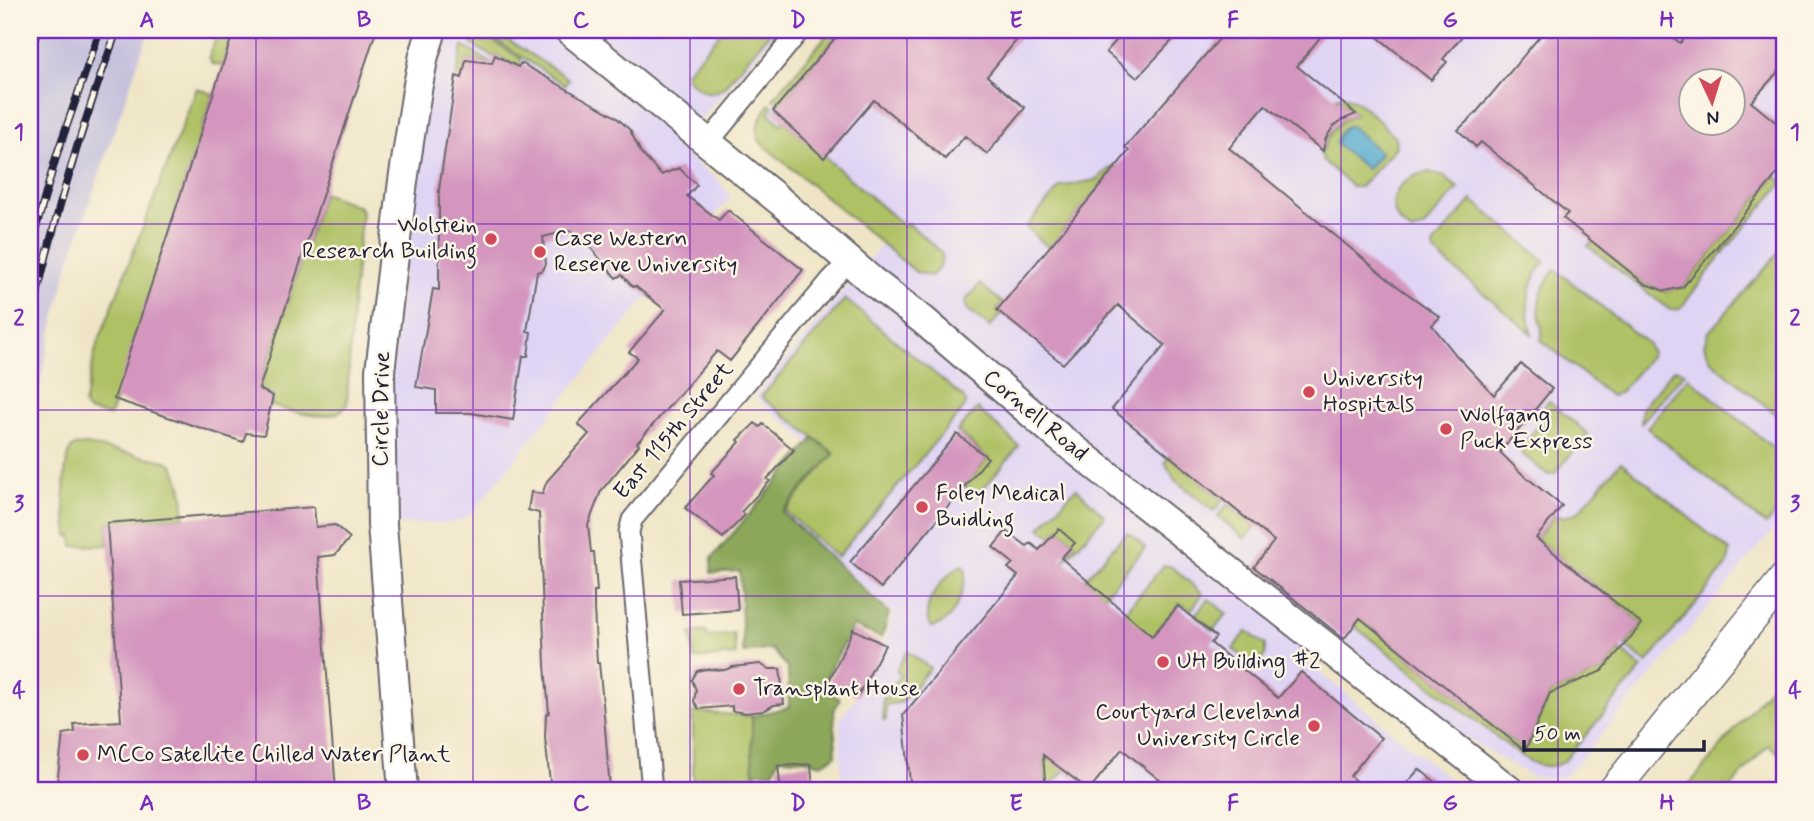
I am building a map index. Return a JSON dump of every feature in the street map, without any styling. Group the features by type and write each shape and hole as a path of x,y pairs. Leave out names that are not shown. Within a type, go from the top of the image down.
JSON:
{"main road":[{"path":"1613,791 1784,579"}],"street":[{"name":"Circle Drive","path":"403,791 382,525 380,371 416,90 432,30"},
{"name":"Cornell Road","path":"569,30 923,320 1059,438 1510,791"},
{"path":"708,143 800,30"},
{"name":"East 115th Street","path":"652,791 629,532 632,520 849,261"}],"shaded area":[{"path":"30,30 149,30 68,266 43,367 30,438"},
{"name":"Case Western Reserve University","path":"432,30 779,30 675,147 719,181 731,196 474,511 463,520 447,523 382,525 381,466"},
{"path":"831,30 1784,30 1784,517 1571,771 1562,777 1545,779 1531,776 1463,736 1330,630 1307,662 1464,791 867,791 866,776 841,778 840,719 857,696 886,643 893,613 781,511 825,455 754,397 882,244 761,142 758,126"}],"green space":[{"path":"219,30 234,30 222,66 212,64 209,56"},
{"path":"723,30 772,30 724,87 709,92 700,89 686,78 685,73"},
{"path":"831,30 842,30 780,103 773,99"},
{"path":"478,31 521,59 518,67 471,44"},
{"path":"497,33 569,79 565,85 493,38"},
{"path":"463,46 491,63 466,60 462,78 456,76"},
{"path":"197,88 213,94 110,416 88,411 84,405 96,348"},
{"path":"1343,96 1364,107 1395,137 1396,147 1360,187 1353,187 1323,161 1319,148 1323,151 1334,128 1356,114 1336,98"},
{"path":"770,104 773,107 769,113 781,124 784,121 904,226 909,224 941,252 941,263 931,276 916,272 761,143 758,128"},
{"path":"1114,165 1116,167 1049,248 1026,227 1060,187 1095,180"},
{"path":"1428,172 1443,176 1458,188 1423,228 1412,232 1396,215 1394,197 1406,181"},
{"path":"1776,176 1783,183 1727,248 1680,309 1670,310 1588,246 1593,242 1645,284 1665,291 1683,287"},
{"path":"323,193 358,206 362,211 352,308 347,405 331,415 322,416 271,406 273,396 259,390"},
{"path":"1472,200 1545,261 1539,269 1529,296 1528,315 1532,334 1434,252 1433,246 1437,240"},
{"path":"1784,247 1784,421 1711,361 1704,345 1708,333"},
{"path":"1555,269 1647,343 1652,353 1620,392 1611,396 1541,340 1540,298"},
{"path":"980,284 1003,303 997,310 1002,313 990,327 967,309 965,301"},
{"path":"845,299 966,402 964,408 837,557 785,511 834,453 761,397"},
{"path":"1673,370 1684,373 1641,423 1642,408"},
{"path":"1688,377 1784,457 1784,502 1766,525 1647,428"},
{"path":"1549,401 1588,434 1555,473 1548,475 1522,454 1522,445 1542,422 1542,409"},
{"path":"978,409 1019,446 977,496 965,486 988,458 957,431"},
{"path":"814,438 834,454 782,512 889,613 882,638 853,626 821,687 840,699 834,710 836,755 822,764 803,759 779,758 773,772 754,772 752,716 789,707 788,668 772,649 743,653 740,571 711,573 712,558"},
{"path":"87,445 166,461 173,465 182,490 184,517 107,523 108,545 73,546 72,536 68,536 65,514 65,471 70,450 75,446"},
{"path":"1170,456 1223,500 1214,511 1175,480 1165,462"},
{"path":"1621,462 1730,551 1728,564 1647,663 1625,646 1642,624 1536,538 1555,516 1565,517 1578,512"},
{"path":"1076,488 1105,516 1064,561 1075,543 1059,529 1052,536 1040,528"},
{"path":"1228,504 1255,527 1245,539 1218,516"},
{"path":"1126,533 1132,535 1145,548 1104,596 1085,579"},
{"path":"962,565 966,571 957,605 946,620 931,627 928,618 930,600 941,583"},
{"path":"1164,565 1172,567 1203,594 1191,610 1180,603 1111,686 1064,771 1052,784 1063,791 1046,791 1043,757 1134,645 1124,613"},
{"path":"1209,599 1227,614 1213,630 1195,615"},
{"path":"1360,618 1525,751 1550,693 1602,671 1621,650 1642,668 1564,761 1553,766 1542,766 1521,756 1354,626"},
{"path":"706,631 707,637 734,634 736,655 694,659 691,633"},
{"path":"1247,631 1265,645 1265,655 1256,667 1233,649"},
{"path":"907,651 930,668 902,702 886,705 886,720 883,720 883,697 887,699 901,675 896,671"},
{"path":"1780,675 1784,678 1784,755 1768,745 1727,791 1684,791"},
{"path":"693,712 752,716 754,772 768,791 693,791"}],"water":[{"path":"1347,126 1351,126 1381,153 1367,169 1336,144 1339,134"}],"building":[{"path":"234,30 364,30 375,34 259,389 273,396 264,435 246,433 243,442 114,399"},
{"path":"842,30 1025,30 987,76 1025,108 987,154 965,136 945,159 874,100 824,158 773,111"},
{"path":"1126,30 1182,30 1137,78 1106,52"},
{"name":"University Hospitals","path":"1227,30 1326,30 1297,66 1356,114 1333,127 1326,138 1323,151 1265,105 1229,148 1394,284 1440,317 1432,325 1494,395 1521,364 1552,389 1500,452 1562,506 1536,538 1642,624 1602,671 1550,693 1525,751 1360,618 1344,639 1254,567 1274,541 1112,409 1165,345 1118,305 1063,364 997,310 1129,151 1125,147"},
{"path":"1369,30 1467,30 1443,59 1447,62 1431,80"},
{"path":"1545,30 1663,30 1680,43 1692,30 1770,30 1784,42 1784,65 1751,102 1784,129 1784,166 1683,287 1665,291 1645,284 1563,218 1568,213 1481,142 1476,147 1458,130 1475,114"},
{"path":"495,55 518,67 521,63 616,117 630,130 641,153 661,175 679,168 697,185 687,196 719,220 728,210 803,270 730,361 717,351 637,443 639,445 601,491 588,525 591,552 594,552 597,663 610,790 551,791 545,737 546,714 549,713 539,513 528,510 531,492 542,494 547,481 589,434 578,424 638,358 629,352 665,310 633,287 622,275 616,278 586,242 583,244 571,230 543,237 546,264 543,270 537,272 527,331 531,332 528,356 523,356 513,420 471,413 436,413 436,390 416,387 433,289 439,290 439,189 456,76 462,78 466,60 492,63"},
{"path":"755,423 760,427 763,424 794,450 767,479 770,481 741,512 745,515 723,538 685,508 714,475 711,473 740,442 738,440"},
{"name":"Foley Medical Buidling","path":"957,434 988,458 881,588 850,562"},
{"path":"314,507 316,527 335,525 350,538 335,555 318,557 336,791 59,791 63,734 75,732 74,724 121,721 107,523"},
{"path":"1059,529 1075,543 1061,558 1152,636 1178,606 1216,637 1211,643 1278,698 1301,672 1381,738 1350,776 1367,791 1173,791 1122,749 1089,790 1043,755 1046,791 911,791 903,715 1018,576 1008,568 1013,563 993,547 1006,531 1027,546 1031,543 1039,550"},
{"path":"735,576 738,610 682,614 679,580"},
{"path":"853,629 885,645 858,696 828,683"},
{"name":"Transplant House","path":"760,664 769,669 780,669 784,704 746,713 732,711 732,706 699,709 694,701 696,690 692,680 697,671"},
{"path":"811,764 813,791 781,791 778,766"},
{"path":"1419,769 1447,791 1400,791"}],"railway":[{"path":"30,52 38,30"},
{"path":"30,249 57,154 100,30"},
{"path":"30,325 68,176 117,30"}],"place":[{"name":"Wolstein Research Building","path":"491,239"},
{"name":"Case Western Reserve University","path":"540,252"},
{"name":"University Hospitals","path":"1309,392"},
{"name":"Wolfgang Puck Express","path":"1446,429"},
{"name":"Foley Medical Buidling","path":"922,507"},
{"name":"UH Building #2","path":"1163,662"},
{"name":"Transplant House","path":"739,689"},
{"name":"Courtyard Cleveland University Circle","path":"1314,726"},
{"name":"MCCo Satellite Chilled Water Plant","path":"83,755"}]}
